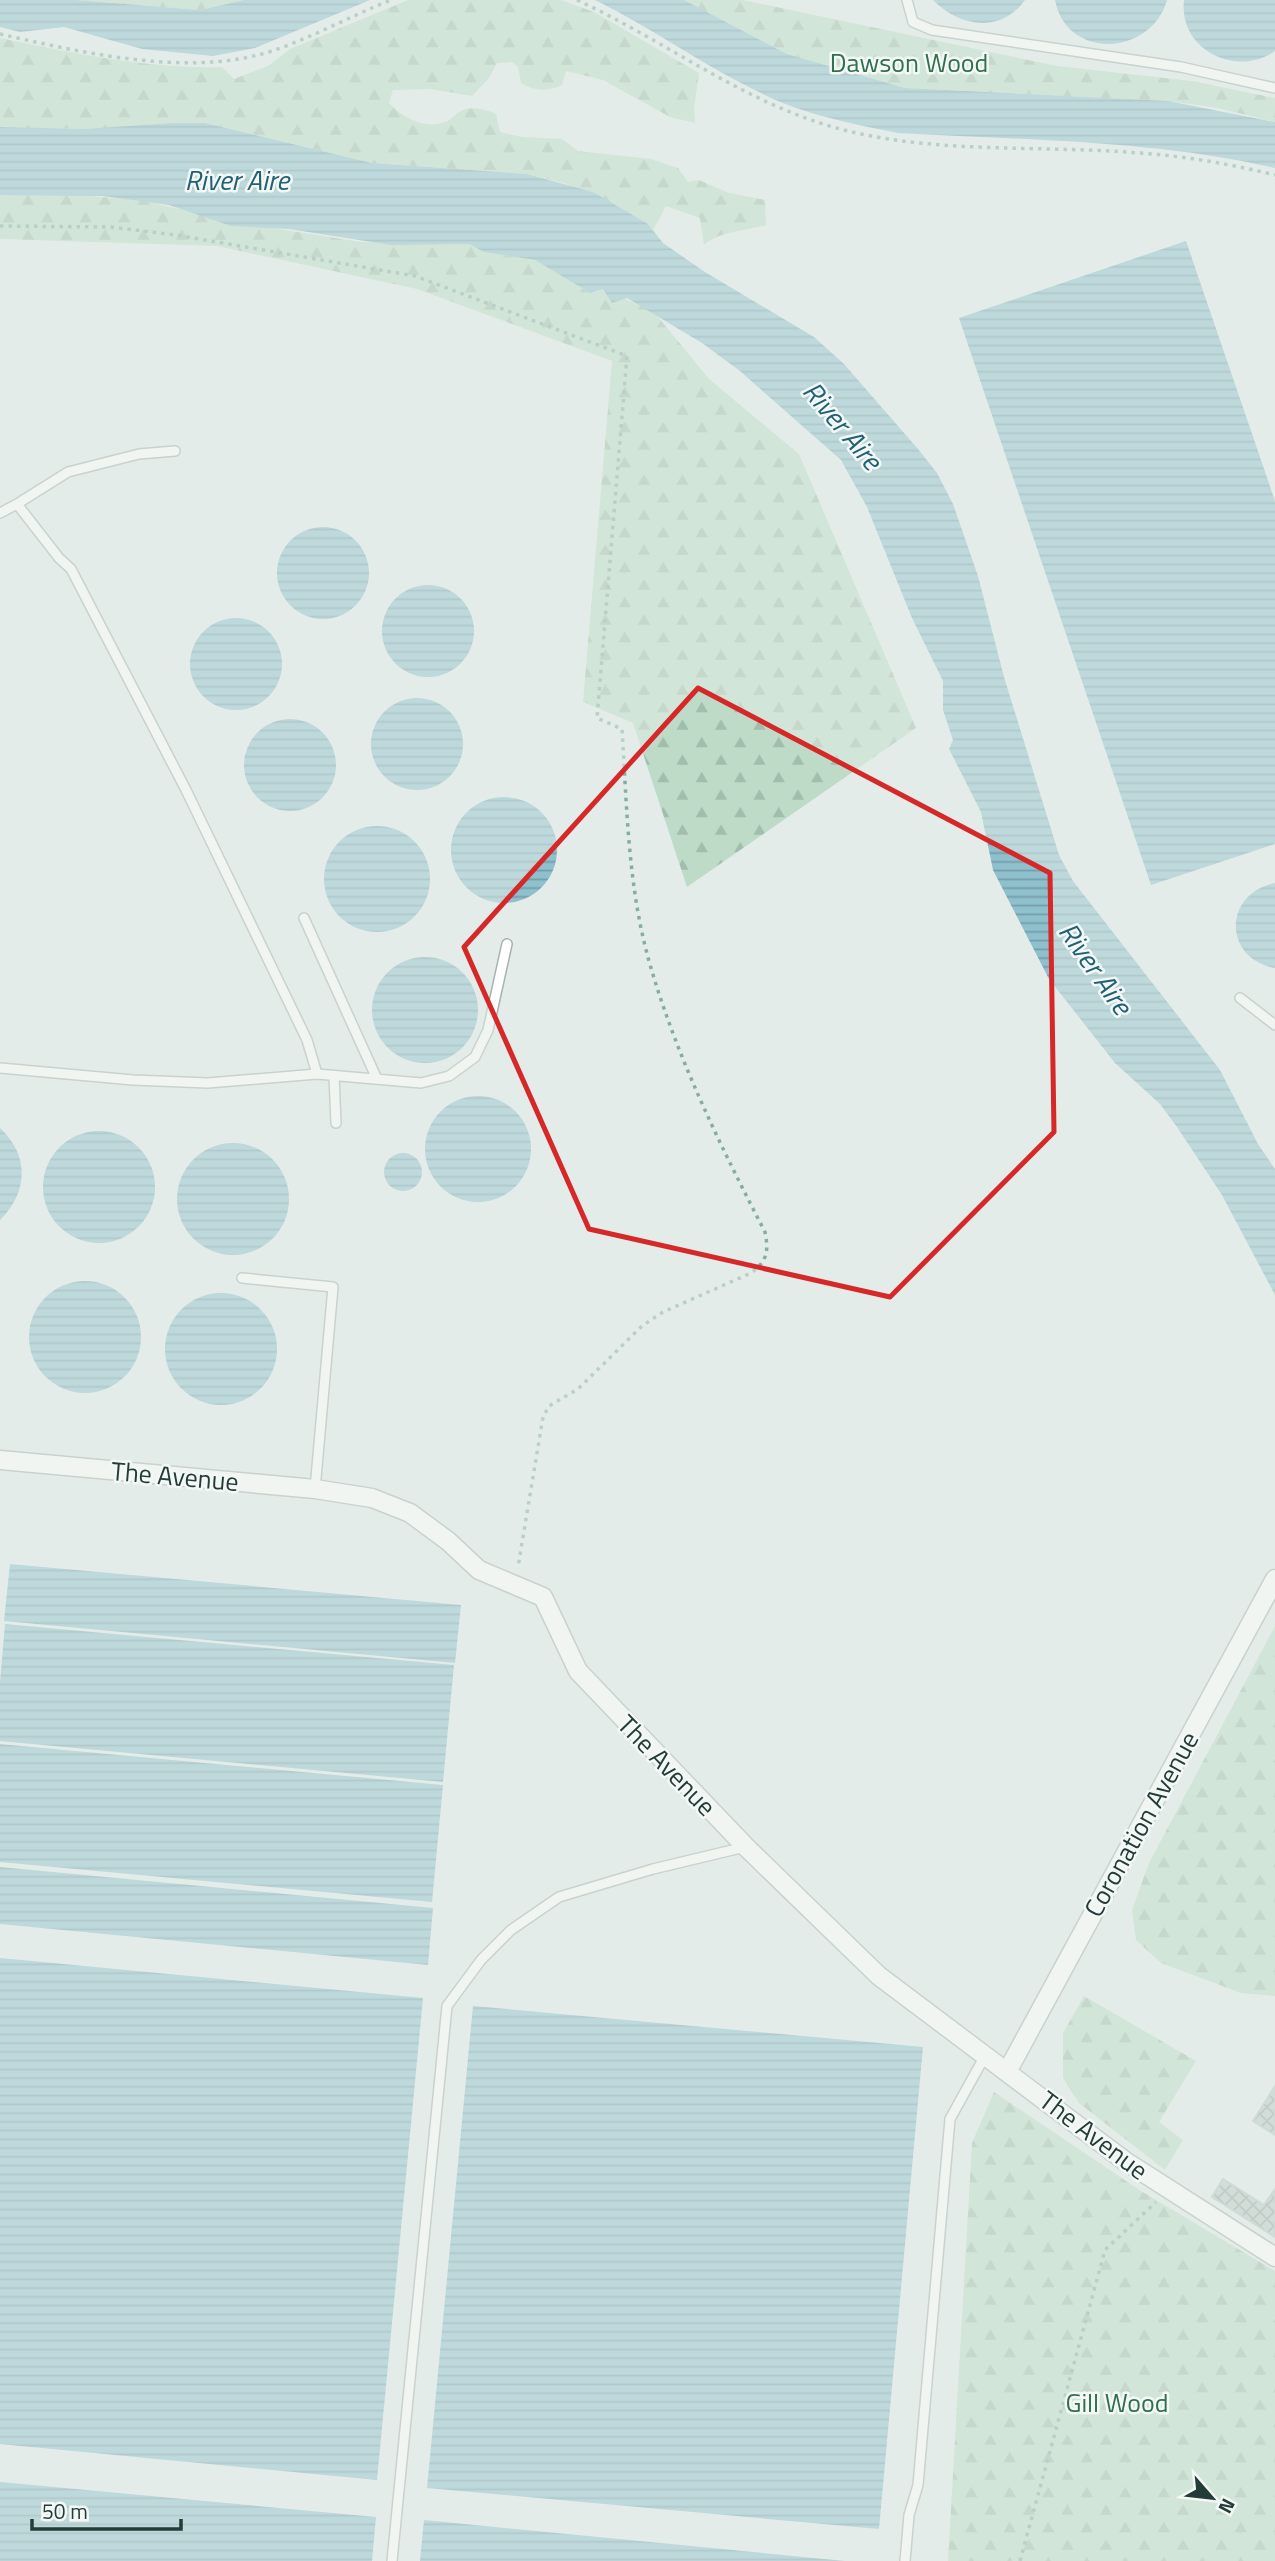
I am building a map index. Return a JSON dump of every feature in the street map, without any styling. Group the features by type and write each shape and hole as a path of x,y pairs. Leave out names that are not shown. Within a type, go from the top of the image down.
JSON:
{"street":[{"name":"The Avenue","path":"0,1460 315,1489 372,1498 410,1513 479,1570 543,1597 578,1671 746,1847 879,1976 1169,2190 1275,2257"},
{"name":"Coronation Avenue","path":"1008,2070 1275,1579"}],"lane":[{"path":"907,0 913,22 932,30 1181,67 1275,88"},
{"path":"0,513 68,472 139,454 175,451"},
{"path":"17,504 59,558 71,569 91,604 186,790 301,1027 317,1074"},
{"path":"304,918 377,1080"},
{"path":"0,1068 133,1080 208,1083 317,1074 421,1083 449,1076 475,1057 488,1030 507,944"},
{"path":"1240,998 1275,1025"},
{"path":"334,1076 336,1123"},
{"path":"242,1278 333,1287 315,1489"},
{"path":"392,2561 447,2006 481,1960 511,1930 559,1897 653,1869 746,1847"},
{"path":"905,2561 909,2515 918,2485 950,2119 986,2054"}],"path":[{"path":"0,34 166,62 229,61 261,54 391,0"},
{"path":"577,0 610,15 762,101 847,131 884,138 946,144 1138,153 1231,163 1275,175"},
{"path":"0,226 110,227 176,235 415,276 628,356 597,718 622,729 634,891 650,967 685,1067 765,1233 768,1248 764,1263 751,1273 663,1312 642,1326 578,1389 549,1406 542,1417 516,1586"},
{"path":"1020,2561 1105,2250 1169,2190"}],"highlighted area":[{"path":"698,688 1050,873 1054,1132 890,1297 589,1229 464,947"}],"green space":[{"path":"76,0 244,0 200,10"},
{"path":"408,0 561,0 594,12 699,73 694,109 695,123 670,117 603,80 566,71 562,85 546,90 530,88 521,83 518,67 512,62 497,63 489,78 472,96 430,89 393,90 389,103 407,117 421,123 437,124 464,110 478,108 496,114 500,132 522,137 562,139 578,151 651,159 678,168 688,182 699,180 729,193 765,200 766,225 725,234 704,245 700,218 666,206 653,230 648,224 564,183 527,174 372,163 205,123 84,129 0,127 0,38 138,63 222,67 234,79 268,66 290,49"},
{"name":"Dawson Wood","path":"684,0 743,0 1057,66 1192,81 1275,98 1275,122 1218,108 1168,101 905,88 787,54"},
{"path":"53,193 138,200 260,226 361,242 469,244 484,252 535,260 590,293 603,289 654,312 709,379 799,454 916,728 687,887 633,723 583,702 612,361 417,289 217,246 0,239 0,195"},
{"path":"1275,1626 1275,1996 1241,1993 1161,1963 1136,1940 1132,1910 1149,1863"},
{"path":"1084,1996 1196,2061 1159,2122 1183,2140 1165,2170 1079,2103 1063,2078 1063,2033"},
{"name":"Gill Wood","path":"994,2092 1141,2191 1275,2271 1275,2561 948,2561 972,2143"}],"water":[{"path":"0,0 76,0 200,10 244,0 370,0 255,48 213,56 142,49 64,27 20,32 0,27"},
{"path":"595,0 684,0 787,54 905,88 1168,101 1275,122 1275,168 1135,146 898,133 843,121 801,110 738,82"},
{"path":"933,0 1025,0 1004,18 980,23 955,16"},
{"path":"1055,0 1167,0 1158,19 1144,32 1127,41 1109,44 1091,41 1075,33 1062,20"},
{"path":"1184,0 1275,0 1275,51 1260,59 1244,61 1228,60 1213,54 1200,45 1190,33 1185,18"},
{"name":"River Aire","path":"205,123 372,163 527,174 593,192 648,224 663,243 705,272 814,337 844,364 937,473 953,504 978,576 1004,677 1059,855 1073,881 1220,1070 1258,1144 1275,1169 1275,1295 1222,1195 1177,1127 1160,1104 1115,1063 1049,979 993,870 981,812 949,749 953,740 943,710 943,681 912,618 867,507 841,460 740,371 702,343 627,298 612,303 603,289 590,293 535,260 484,252 469,244 391,245 289,229 231,226 169,205 103,196 0,195 0,127 84,129"},
{"path":"1186,241 1275,501 1275,844 1151,885 959,318"},
{"path":"323,527 341,530 356,540 366,555 369,573 366,591 356,606 341,616 323,619 305,616 290,606 280,591 277,573 280,555 290,540 305,530"},
{"path":"428,585 446,588 461,598 471,613 474,631 471,649 461,664 446,674 428,677 410,674 395,664 385,649 382,631 385,613 395,598 410,588"},
{"path":"236,618 254,621 269,631 279,646 282,664 279,682 269,697 254,707 236,710 218,707 203,697 193,682 190,664 193,646 203,631 218,621"},
{"path":"417,698 435,701 450,711 460,726 463,744 460,762 450,777 435,787 417,790 399,787 384,777 374,762 371,744 374,726 384,711 399,701"},
{"path":"290,719 308,722 323,732 333,747 336,765 333,783 323,798 308,808 290,811 272,808 257,798 247,783 244,765 247,747 257,732 272,722"},
{"path":"504,797 524,801 542,812 553,830 557,850 553,870 542,888 524,899 504,903 484,899 466,888 455,870 451,850 455,830 466,812 484,801"},
{"path":"377,826 397,830 415,841 426,859 430,879 426,899 415,917 397,928 377,932 357,928 339,917 328,899 324,879 328,859 339,841 357,830"},
{"path":"1275,883 1274,968 1257,962 1245,951 1238,939 1236,925 1239,911 1246,899 1258,889"},
{"path":"425,957 445,961 463,972 474,990 478,1010 474,1030 463,1048 445,1059 425,1063 405,1059 387,1048 376,1030 372,1010 376,990 387,972 405,961"},
{"path":"478,1096 498,1100 516,1111 527,1129 531,1149 527,1169 516,1187 498,1198 478,1202 458,1198 440,1187 429,1169 425,1149 429,1129 440,1111 458,1100"},
{"path":"0,1128 17,1150 22,1174 16,1198 0,1220"},
{"path":"99,1131 121,1135 139,1147 151,1165 155,1187 151,1209 139,1227 121,1239 99,1243 77,1239 59,1227 47,1209 43,1187 47,1165 59,1147 77,1135"},
{"path":"233,1143 255,1147 273,1159 285,1177 289,1199 285,1221 273,1239 255,1251 233,1255 211,1251 193,1239 181,1221 177,1199 181,1177 193,1159 211,1147"},
{"path":"403,1153 417,1158 422,1172 417,1186 403,1191 389,1186 384,1172 389,1158"},
{"path":"85,1281 107,1285 125,1297 137,1315 141,1337 137,1359 125,1377 107,1389 85,1393 63,1389 45,1377 33,1359 29,1337 33,1315 45,1297 63,1285"},
{"path":"221,1293 243,1297 261,1309 273,1327 277,1349 273,1371 261,1389 243,1401 221,1405 199,1401 181,1389 169,1371 165,1349 169,1327 181,1309 199,1297"},
{"path":"10,1564 461,1605 455,1663 4,1621"},
{"path":"5,1624 454,1665 443,1782 0,1741 0,1682"},
{"path":"0,1744 443,1785 432,1902 0,1862"},
{"path":"0,1867 433,1908 428,1965 0,1924"},
{"path":"0,1958 423,1998 377,2480 0,2444"},
{"path":"473,2006 923,2047 879,2529 427,2488"},
{"path":"0,2482 376,2517 372,2561 0,2561"},
{"path":"424,2520 845,2561 420,2561"}],"building":[{"path":"1275,2086 1275,2135 1253,2121"},
{"path":"1223,2179 1264,2205 1275,2189 1275,2237 1212,2197"}]}
